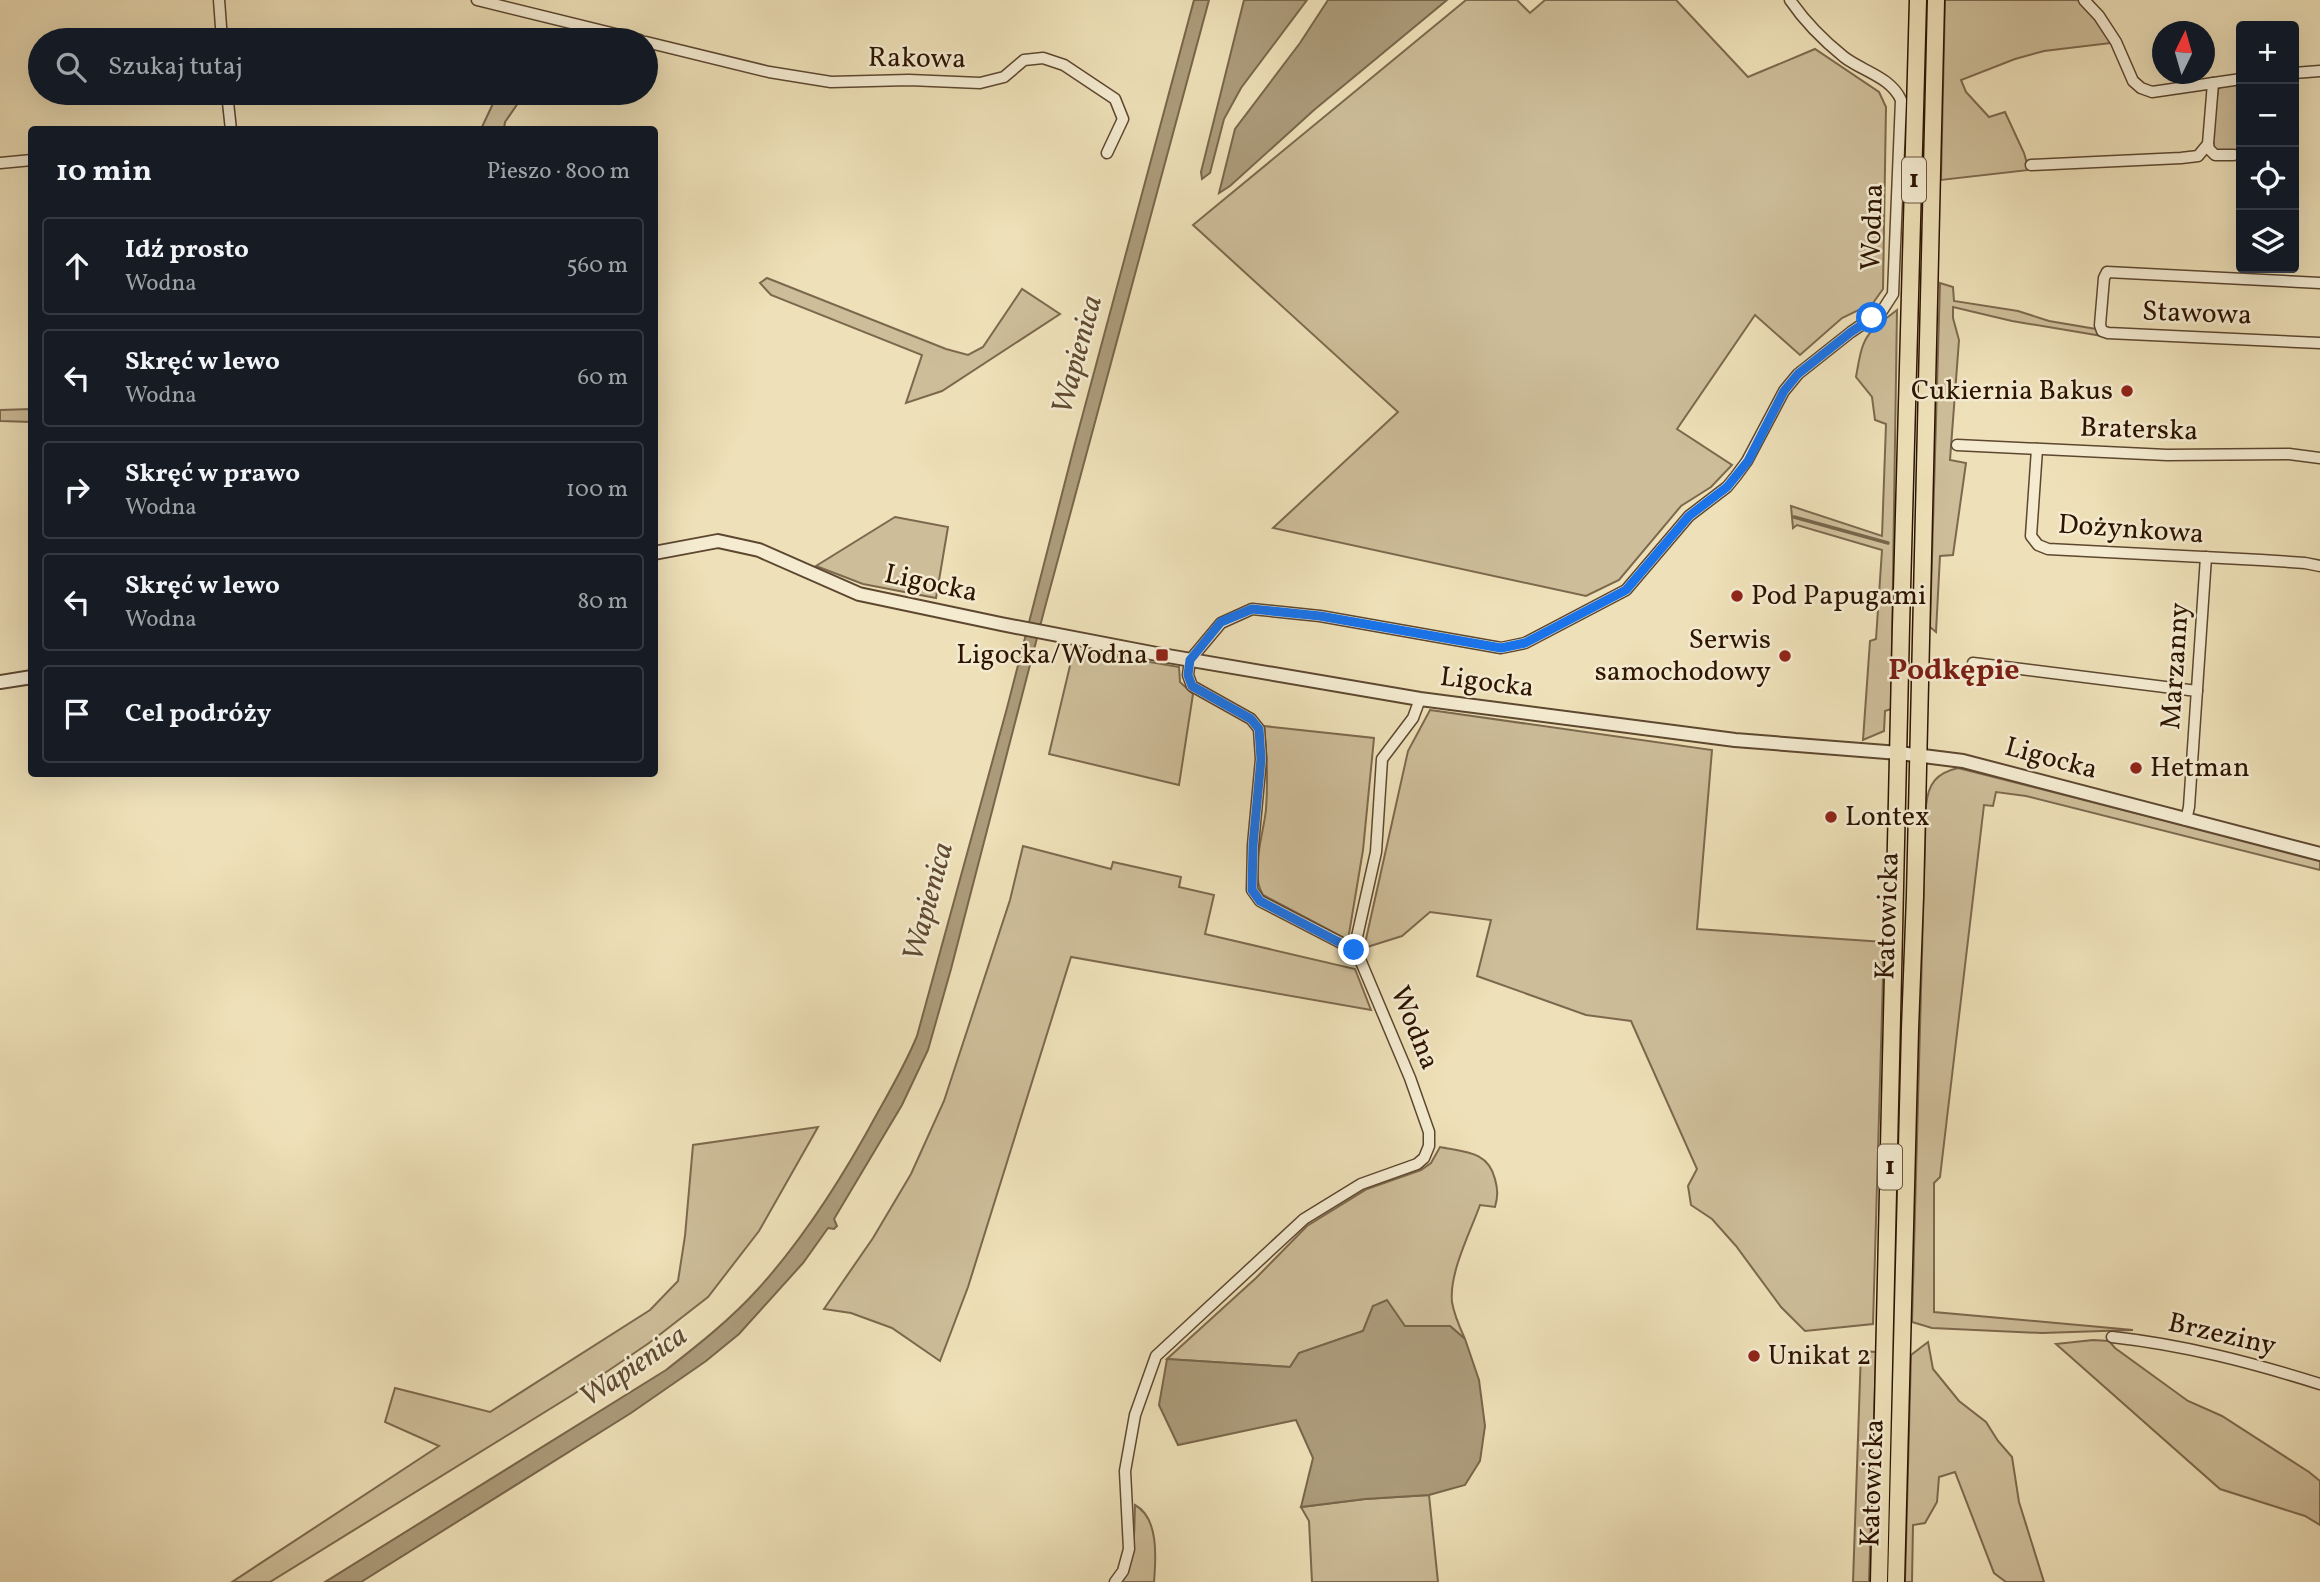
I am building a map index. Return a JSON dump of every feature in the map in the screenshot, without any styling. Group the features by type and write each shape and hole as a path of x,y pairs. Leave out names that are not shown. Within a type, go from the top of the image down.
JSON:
{"main road":[{"name":"Katowicka","path":"1879,1582 1918,0"},
{"name":"Katowicka","path":"1896,1582 1910,1029 1916,896 1917,755 1936,0"}],"street":[{"path":"219,0 221,28"},
{"path":"477,0 591,28"},
{"name":"Wodna","path":"1190,660 1221,622 1252,609 1320,616 1501,648 1525,643 1626,590 1689,516 1727,487 1748,461 1784,391 1798,374 1882,311 1893,294 1901,100 1889,83 1847,59 1811,29 1790,0"},
{"path":"2084,0 2099,16 2116,42 2133,80 2141,88 2152,92 2206,84"},
{"name":"Rakowa","path":"658,45 769,72 831,82 909,80 980,83 1004,77 1024,60 1043,58 1064,65 1115,99 1123,119 1107,153"},
{"path":"2299,73 2320,71"},
{"path":"2215,83 2236,80"},
{"path":"2213,84 2207,144 2208,149 2215,155"},
{"path":"228,105 231,126"},
{"path":"2198,156 2207,144"},
{"path":"2031,165 2234,155"},
{"path":"0,163 28,160"},
{"name":"Stawowa","path":"2320,284 2107,272 2104,278 2100,325 2102,331 2108,333 2320,343"},
{"name":"Braterska","path":"1957,445 2167,455 2289,454 2320,458"},
{"name":"Dożynkowa","path":"2037,449 2030,529 2031,536 2038,545 2048,549 2320,566"},
{"name":"Ligocka","path":"658,552 718,541 759,550 859,594 1008,626 1420,699 1735,740 1899,753 1978,764 2320,854"},
{"name":"Marzanny","path":"2186,820 2206,557"},
{"path":"1190,660 1188,675 1192,686 1251,719 1259,729 1261,759 1252,890 1260,901 1354,950 1376,852 1382,759 1413,718 1420,699"},
{"path":"1973,663 2197,691"},
{"path":"0,682 28,678"},
{"name":"Wodna","path":"1115,1582 1123,1571 1129,1549 1125,1471 1135,1415 1156,1356 1304,1219 1361,1184 1417,1164 1426,1153 1429,1132 1405,1066 1354,950"},
{"name":"Brzeziny","path":"2112,1337 2167,1343 2207,1352 2320,1384"}],"shaded area":[{"path":"1194,0 1209,0 928,1050 902,1105 834,1219 837,1226 834,1229 828,1228 803,1263 739,1334 706,1361 631,1413 361,1582 325,1582 666,1370 737,1311 776,1269 808,1226 852,1159 894,1084 917,1036 1007,708"},
{"path":"1244,0 1307,0 1241,88 1224,119 1210,173 1202,179 1201,172"},
{"path":"1328,0 1447,0 1219,193 1235,129 1300,43"},
{"path":"1466,0 1517,0 1530,13 1545,0 1676,0 1748,77 1815,49 1879,92 1886,107 1883,289 1873,303 1842,318 1800,355 1755,315 1677,429 1732,465 1711,487 1681,506 1619,580 1586,596 1273,528 1398,412 1193,225"},
{"path":"1945,0 2079,0 2095,16 2111,43 2044,51 1961,80 1966,92 1989,117 2005,112 2029,170 1941,180"},
{"path":"2236,83 2236,153 2214,150 2211,143 2218,89 2225,84"},
{"path":"492,105 517,105 504,126 482,126"},
{"path":"767,278 946,349 968,355 983,347 1022,289 1060,314 942,391 906,403 922,355 771,295 760,283"},
{"path":"1940,283 1953,287 1954,301 2018,311 2049,321 2096,329 2102,336 2012,321 1953,307 1959,340 1950,460 1966,463 1953,555 1940,556 1936,632 1930,627"},
{"path":"1897,310 1891,709 1885,711 1884,731 1863,740 1870,641 1876,639 1882,550 1797,525 1793,528 1791,506 1882,536 1886,424 1875,420 1872,397 1856,377 1863,344 1871,331"},
{"path":"28,409 28,422 0,421 0,410"},
{"path":"895,517 948,527 936,598 863,584 816,566"},
{"path":"1074,649 1179,667 1180,682 1193,694 1179,785 1049,754"},
{"path":"1430,710 1712,750 1697,929 1884,942 1873,1324 1805,1331 1781,1307 1736,1246 1712,1219 1691,1205 1688,1186 1697,1169 1631,1021 1586,1015 1477,976 1491,920 1430,912 1402,936 1364,948 1408,751"},
{"path":"1264,726 1374,738 1363,850 1348,940 1263,895 1259,886 1257,864 1267,788"},
{"path":"1958,768 2320,860 2320,870 2026,796 1996,792 1993,806 1984,805 1940,1177 1934,1183 1934,1312 2133,1330 2042,1333 1932,1328 1912,1322 1926,806 1931,786 1939,776"},
{"path":"1023,846 1111,869 1113,862 1181,877 1179,887 1214,895 1205,934 1355,969 1371,1010 1071,957 968,1287 940,1361 892,1328 851,1313 824,1309 873,1238 911,1174 944,1101 1010,900"},
{"path":"818,1127 759,1231 708,1297 649,1343 574,1394 270,1582 232,1582 439,1446 385,1422 395,1388 490,1412 650,1310 678,1281 693,1145"},
{"path":"1440,1147 1467,1152 1481,1158 1492,1170 1497,1186 1495,1207 1480,1205 1454,1279 1452,1302 1465,1339 1450,1326 1405,1326 1373,1306 1363,1331 1299,1353 1290,1367 1167,1359 1256,1278 1307,1226 1367,1189 1421,1170 1431,1163"},
{"path":"1387,1300 1405,1326 1450,1326 1465,1339 1479,1380 1485,1426 1480,1461 1465,1485 1429,1495 1301,1507 1313,1458 1296,1420 1178,1445 1159,1405 1167,1359 1290,1367 1299,1353 1363,1331 1373,1306"},
{"path":"2109,1341 2188,1401 2222,1416 2309,1472 2320,1481 2320,1525 2305,1516 2220,1489 2056,1344"},
{"path":"1928,1342 1933,1369 1959,1401 1986,1422 2012,1457 2019,1502 2044,1582 2006,1582 1994,1573 1955,1472 1939,1477 1937,1502 1925,1523 1913,1525 1912,1582 1905,1582 1911,1355"},
{"path":"1861,1351 1876,1352 1869,1582 1853,1582"},
{"path":"1429,1495 1438,1582 1312,1582 1309,1521 1301,1507"},
{"path":"1135,1505 1143,1511 1152,1529 1155,1551 1154,1582 1121,1582 1132,1554"}],"waterway":[{"path":"1794,517 1888,543"}],"place":[{"name":"Cukiernia Bakus","path":"2127,391"},
{"name":"Pod Papugami","path":"1737,596"},
{"name":"Ligocka/Wodna","path":"1162,655"},
{"name":"Serwis samochodowy","path":"1785,656"},
{"name":"Hetman","path":"2136,768"},
{"name":"Lontex","path":"1831,817"},
{"name":"Unikat 2","path":"1754,1356"}],"district":[{"name":"Podkępie","path":"1954,671"}],"route":[{"path":"1354,950 1260,901 1252,890 1261,759 1259,729 1251,719 1192,686 1188,675 1190,660 1221,622 1252,609 1320,616 1501,648 1525,643 1626,590 1689,516 1727,487 1748,461 1784,391 1798,374 1872,318"}],"water label":[{"name":"Wapienica","path":"1078,355"},
{"name":"Wapienica","path":"929,902"},
{"name":"Wapienica","path":"634,1367"}]}
